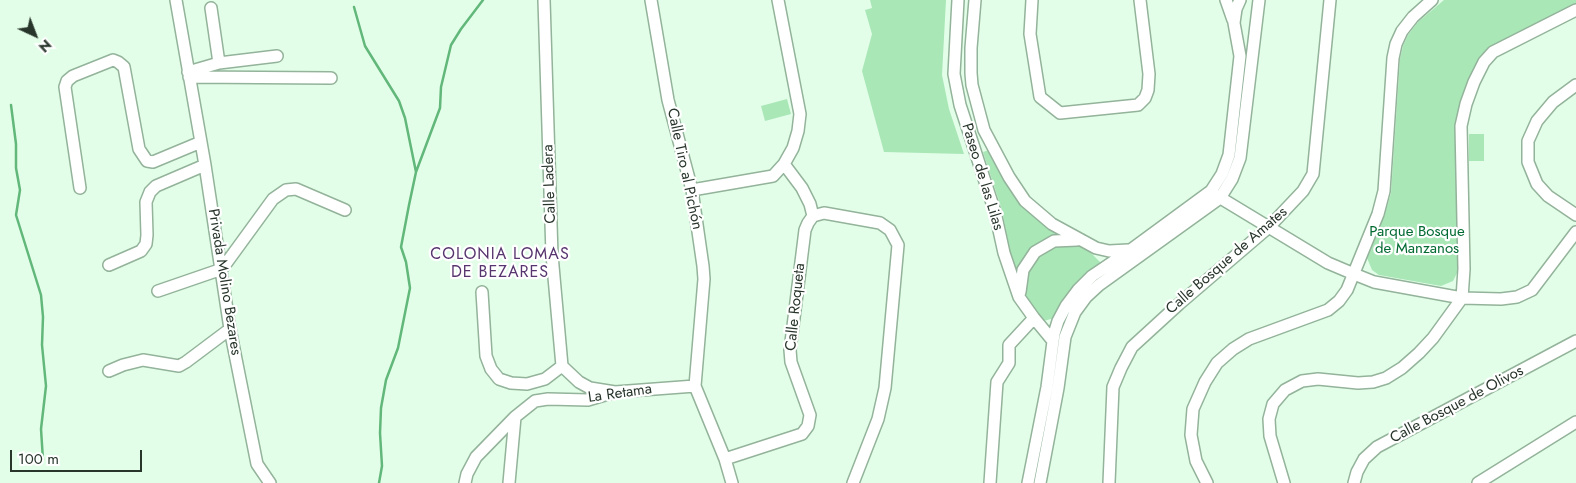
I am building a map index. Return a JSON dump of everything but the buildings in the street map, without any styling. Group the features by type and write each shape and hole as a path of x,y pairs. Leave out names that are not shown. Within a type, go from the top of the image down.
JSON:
{"street":[{"name":"Privada Molino Bezares","path":"176,0 205,165 230,329 257,464 270,483"},
{"name":"Calle Ladera","path":"544,0 552,254 562,366"},
{"name":"Calle Tiro al Pichón","path":"650,0 668,100 692,190 704,279 695,386 732,483"},
{"path":"692,190 773,176 784,164 796,140 800,114 778,0"},
{"name":"Paseo de las Lilas","path":"958,0 955,48 956,88 969,134 981,164 995,212 1004,253 1019,297 1053,341"},
{"name":"Paseo de las Lilas","path":"975,0 971,73 978,111 984,130 1009,177 1026,202 1042,218 1079,240 1090,246 1109,251 1132,249"},
{"path":"1032,0 1030,34 1040,97 1060,113 1138,105 1145,98 1150,74 1140,0"},
{"path":"1040,483 1058,388 1064,343 1069,325 1076,312 1086,298 1132,249 1216,195 1229,155 1240,56 1234,23 1226,0"},
{"name":"Calle Bosque de Amates","path":"1109,483 1113,387 1120,368 1132,347 1269,227 1303,191 1314,174 1330,0"},
{"path":"1207,483 1196,461 1191,435 1193,409 1205,382 1217,363 1233,349 1249,339 1328,310 1339,301 1347,290 1378,214 1384,191 1393,58 1396,44 1402,31 1413,17 1432,0"},
{"path":"1028,483 1047,386 1053,341 1061,314 1072,298 1092,276 1113,269 1216,195 1232,179 1240,158 1258,4 1237,1 1234,23"},
{"path":"211,8 219,63"},
{"path":"1284,483 1270,436 1269,419 1273,404 1285,390 1302,381 1318,378 1358,383 1373,382 1386,378 1402,368 1419,353 1433,338 1462,298 1464,269 1462,126 1471,88 1481,66 1493,52 1576,10"},
{"path":"189,74 219,63 278,56"},
{"path":"80,188 65,87 67,81 73,76 113,60 124,67 139,150 147,160 153,162 201,142"},
{"path":"189,74 331,78"},
{"path":"1576,85 1553,102 1537,121 1528,141 1528,162 1537,184 1548,196 1576,215"},
{"path":"784,164 802,188 810,204 813,216 824,213 880,223 890,230 898,245 885,388 878,419 853,483"},
{"path":"109,265 141,251 146,244 146,202 150,192 156,186 205,165"},
{"path":"158,291 222,269 273,199 286,190 296,188 345,210"},
{"path":"1216,195 1328,264 1374,282 1462,298 1502,299 1517,297 1532,290 1576,232"},
{"name":"Calle Roqueta","path":"724,460 802,434 808,426 810,415 791,362 790,350 805,230 813,216"},
{"path":"1019,297 1023,270 1035,252 1054,241 1079,240"},
{"name":"Paseo de las Lilas","path":"1090,246 1113,269"},
{"path":"482,292 486,356 491,369 499,379 511,383 527,384 544,379 562,366 579,382 590,388 614,392"},
{"path":"990,483 997,382 1009,363 1009,345 1034,318"},
{"path":"109,371 143,360 178,366 230,329"},
{"name":"Calle Bosque de Olivos","path":"1354,483 1364,459 1377,447 1576,341"},
{"name":"La Retama","path":"465,483 467,474 476,457 515,417 535,401 548,399 588,400 614,392 695,386"},
{"path":"509,483 515,417"},
{"path":"1478,483 1576,422"}],"green space":[{"path":"870,0 946,0 942,75 949,109 964,154 884,152 862,71 872,34 865,10 872,8"},
{"name":"Parque Bosque de Manzanos","path":"1444,0 1576,0 1576,4 1496,45 1465,92 1459,269 1453,281 1441,286 1379,275 1372,270 1367,258 1384,217 1391,193 1400,59 1403,46 1408,35 1418,22"},
{"path":"787,99 791,114 765,121 761,106"},
{"path":"1469,134 1484,134 1484,161 1469,161"},
{"path":"989,150 1022,205 1040,221 1060,234 1054,236 1018,274 1010,251 1002,210 983,152"},
{"path":"1070,244 1086,248 1103,265 1054,318 1044,321 1025,297 1028,272 1039,256 1056,246"}],"waterway":[{"path":"379,483 382,466 381,408 386,380 398,348 410,288 406,262 401,247 416,172 440,108 441,87 451,45 483,0"},
{"path":"354,7 365,46 399,101 405,118 416,172"},
{"path":"11,105 16,144 16,168 20,190 16,215 41,295 43,317 42,345 46,386 41,429 43,460"}],"district":[{"name":"COLONIA LOMAS DE BEZARES","path":"500,264"}]}
